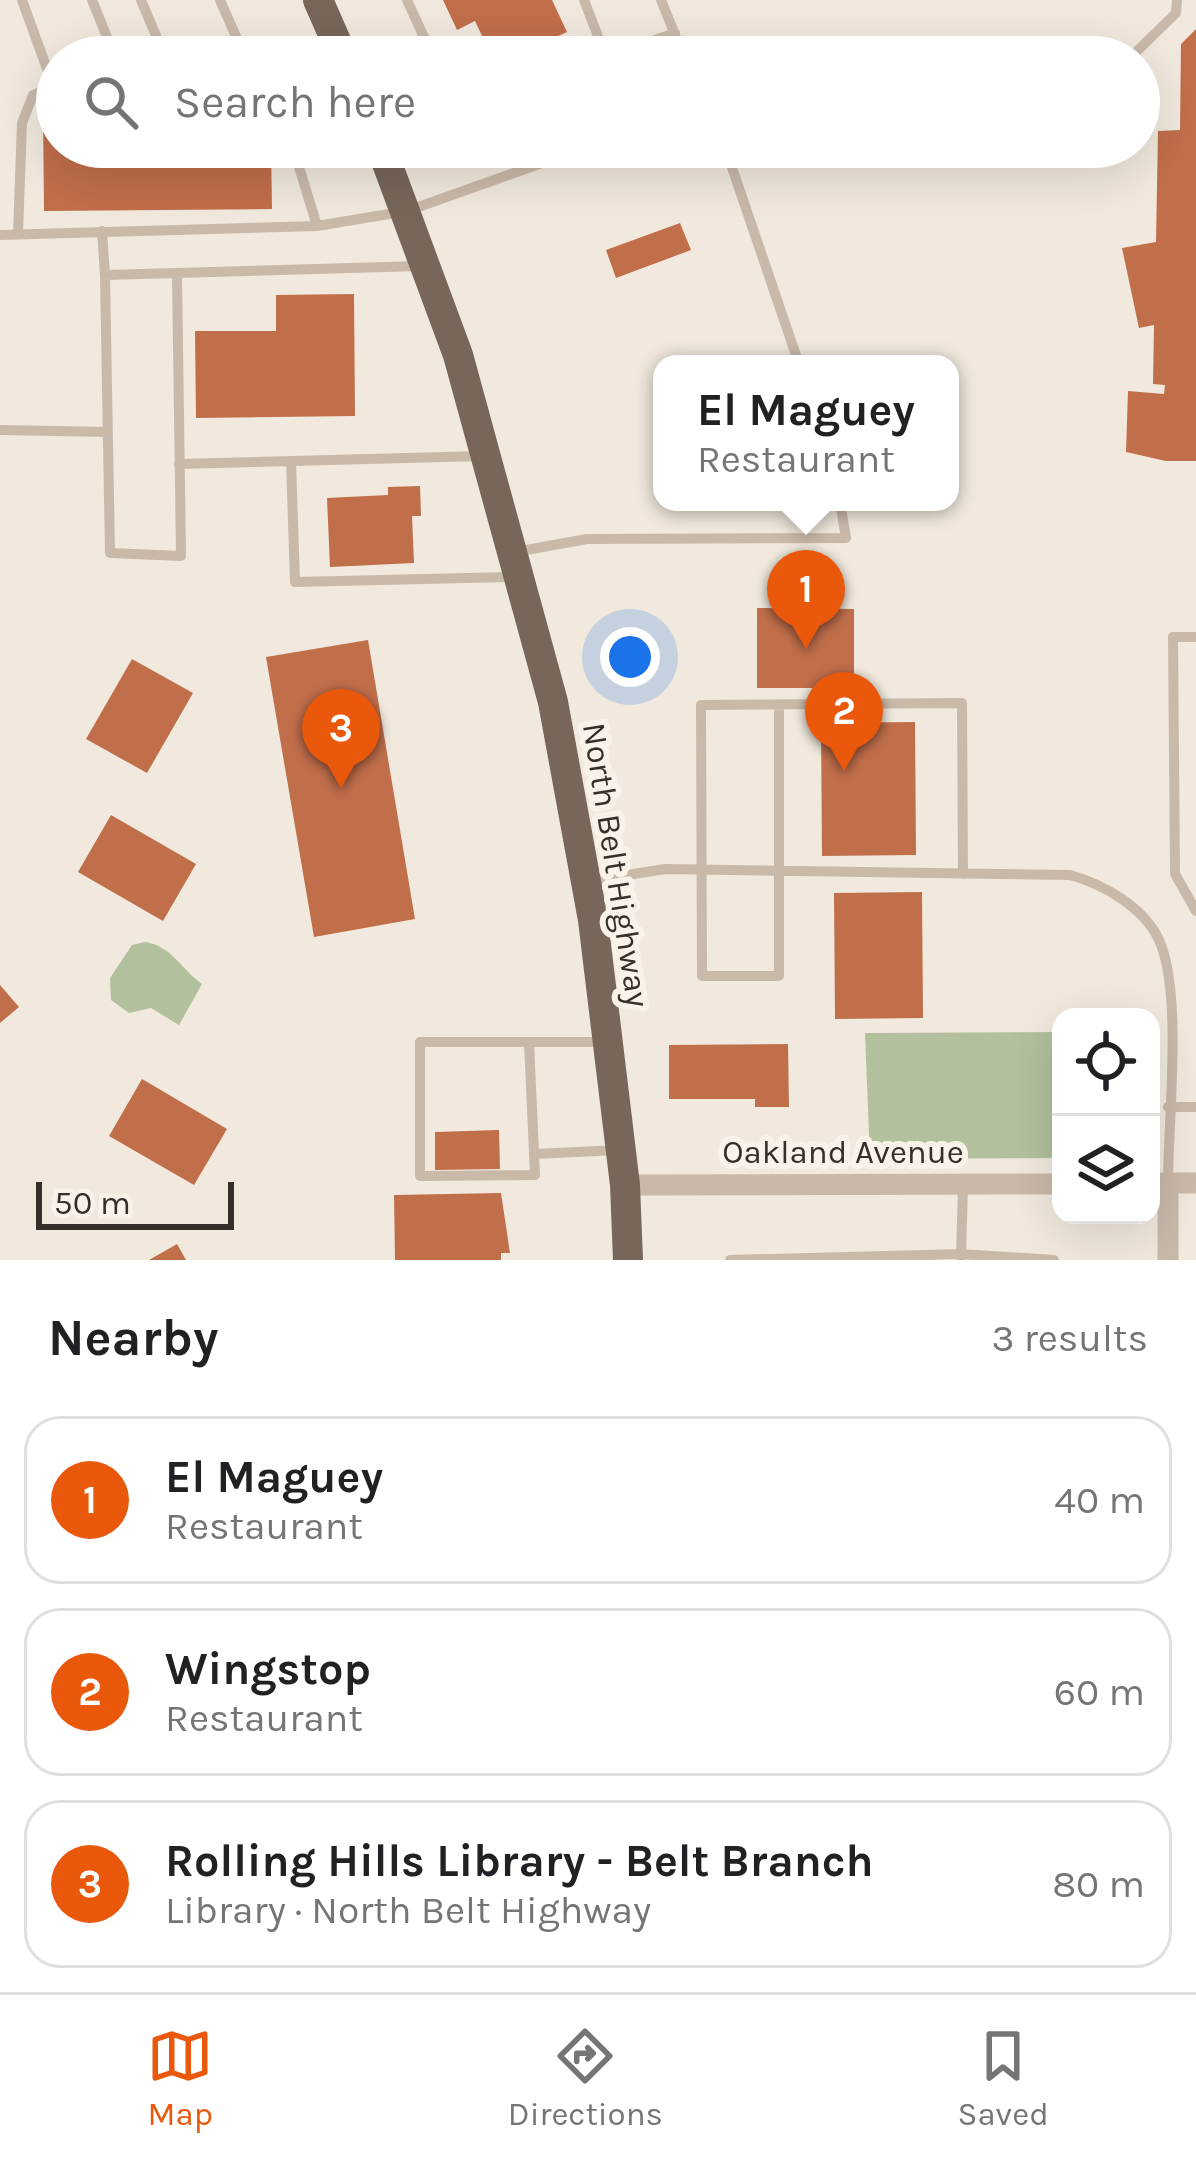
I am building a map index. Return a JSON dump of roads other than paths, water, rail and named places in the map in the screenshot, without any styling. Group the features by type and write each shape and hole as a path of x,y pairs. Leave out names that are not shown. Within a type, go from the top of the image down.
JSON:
{"main road":[{"path":"318,0 334,36"},
{"name":"North Belt Highway","path":"389,168 488,456 553,702 586,882 608,1042 625,1185 628,1260"}],"street":[{"path":"1160,1183 1196,1183"},
{"name":"Oakland Avenue","path":"625,1185 1052,1184"},
{"path":"1160,1192 1168,1260"}],"lane":[{"path":"22,0 36,38"},
{"path":"92,0 107,36"},
{"path":"141,0 156,36"},
{"path":"220,0 236,36"},
{"path":"407,0 423,36"},
{"path":"584,0 598,36"},
{"path":"661,0 676,36"},
{"path":"1152,36 1176,13 1177,0"},
{"path":"666,36 675,33"},
{"path":"18,233 22,123 36,94"},
{"path":"299,168 317,226"},
{"path":"0,235 317,226 407,212 529,168"},
{"path":"732,168 796,355"},
{"path":"102,231 110,553 181,556 177,274"},
{"path":"105,275 423,266"},
{"path":"0,430 108,432"},
{"path":"179,464 488,456"},
{"path":"290,461 295,582 518,564 587,539 846,538 842,511"},
{"path":"1196,637 1173,637 1175,874 1196,910"},
{"path":"779,704 779,976 702,976 701,705 779,704 962,703 963,874"},
{"path":"586,882 664,869 1070,875 1096,883 1131,907 1159,938 1170,997 1168,1107 1160,1175"},
{"path":"529,1042 535,1175 421,1176 420,1042 529,1042 608,1042"},
{"path":"1168,1107 1196,1107"},
{"path":"534,1154 621,1150"},
{"path":"961,1257 963,1185"},
{"path":"730,1260 1054,1260"}],"place":[{"name":"El Maguey","path":"806,649"},
{"name":"Wingstop","path":"844,771"},
{"name":"Rolling Hills Library - Belt Branch","path":"341,788"}]}
